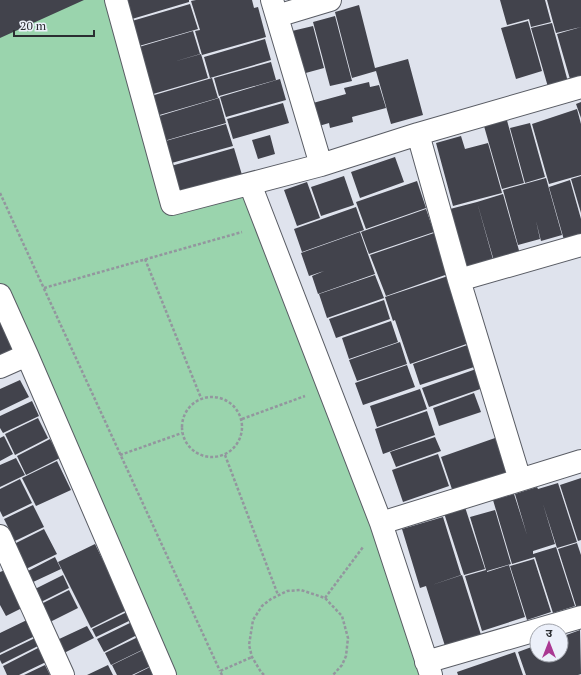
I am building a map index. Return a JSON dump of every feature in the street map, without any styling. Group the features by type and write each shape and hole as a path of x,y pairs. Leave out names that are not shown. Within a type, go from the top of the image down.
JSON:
{"street":[{"path":"116,0 172,204 321,165 418,134 581,87"},
{"path":"321,165 274,8 330,0"},
{"path":"418,134 459,280 520,480"},
{"path":"250,184 381,523 429,668 581,617"},
{"path":"459,280 580,248"},
{"path":"0,295 165,675"},
{"path":"0,367 27,355"},
{"path":"381,523 581,461"},
{"path":"2,548 62,675"}],"path":[{"path":"0,193 222,675"},
{"path":"44,288 244,232"},
{"path":"145,259 201,398"},
{"path":"242,419 309,394"},
{"path":"211,396 221,397 230,402 238,410 242,419 243,429 240,440 234,448 225,454 216,457 207,457 198,454 191,449 185,441 182,433 182,424 188,408 201,398 211,396"},
{"path":"120,454 182,433"},
{"path":"225,454 278,595"},
{"path":"324,598 381,523"},
{"path":"264,675 252,657 249,645 253,620 262,606 271,598 287,591 301,590 324,598 342,616 348,638 346,656 342,664 333,675"},
{"path":"220,671 252,657"}],"green space":[{"path":"0,0 112,0 172,204 250,184 431,675 164,675 0,303"}],"building":[{"path":"0,0 84,0 0,38"},
{"path":"127,0 189,0 189,2 132,19"},
{"path":"252,0 254,8 258,7 266,37 202,55 195,31 200,30 191,1"},
{"path":"500,0 545,0 551,22 531,27 529,19 507,25"},
{"path":"547,0 581,0 581,27 556,33"},
{"path":"190,4 198,29 139,46 132,21"},
{"path":"359,5 375,68 408,59 423,115 391,124 376,71 352,78 335,12"},
{"path":"335,16 352,81 330,86 313,22"},
{"path":"528,21 542,71 516,79 501,28"},
{"path":"552,23 568,82 548,87 531,28"},
{"path":"313,26 324,68 302,74 292,31"},
{"path":"581,27 581,83 572,86 557,34"},
{"path":"193,31 200,54 146,70 139,47"},
{"path":"265,39 271,60 210,78 204,57"},
{"path":"201,54 208,78 153,94 145,70"},
{"path":"271,62 276,80 219,96 214,78"},
{"path":"212,78 218,98 156,116 151,96"},
{"path":"280,79 286,100 226,117 220,97"},
{"path":"369,82 370,87 379,85 386,108 352,117 353,122 330,128 329,123 319,126 313,103 346,94 344,88"},
{"path":"219,98 226,123 164,141 156,117"},
{"path":"581,102 581,118 576,104"},
{"path":"283,103 289,123 233,139 227,119"},
{"path":"577,109 581,124 581,175 549,184 532,124"},
{"path":"505,113 524,183 502,189 482,119"},
{"path":"530,123 545,177 525,183 510,128"},
{"path":"226,124 233,146 168,164 162,142"},
{"path":"270,135 275,154 258,159 252,140"},
{"path":"461,136 465,149 488,143 502,193 453,206 436,143"},
{"path":"234,148 242,175 179,193 171,166"},
{"path":"395,157 404,182 360,198 351,172"},
{"path":"344,176 354,205 321,216 311,187"},
{"path":"581,176 581,213 571,179"},
{"path":"546,178 562,235 541,241 536,221 540,239 518,245 503,190"},
{"path":"570,180 581,219 581,235 564,240 549,187"},
{"path":"417,181 426,208 366,229 356,202"},
{"path":"307,182 320,218 297,226 284,190"},
{"path":"503,194 520,254 494,261 477,202"},
{"path":"477,202 494,263 468,270 450,209"},
{"path":"356,207 364,230 302,252 294,229"},
{"path":"426,209 434,232 369,254 361,232"},
{"path":"360,232 375,274 318,294 312,276 324,271 309,276 301,253"},
{"path":"434,233 448,274 386,296 370,255"},
{"path":"375,275 384,298 327,318 319,294"},
{"path":"448,276 472,342 410,364 395,320 393,321 385,297"},
{"path":"384,300 390,319 336,338 329,319"},
{"path":"0,320 16,353 0,361"},
{"path":"391,321 398,342 349,359 342,338"},
{"path":"400,342 407,364 357,381 349,360"},
{"path":"473,343 480,365 420,385 413,364"},
{"path":"407,365 415,387 363,405 355,383"},
{"path":"479,368 486,387 429,407 422,388"},
{"path":"20,380 29,397 0,411 0,389"},
{"path":"420,389 427,409 377,427 370,406"},
{"path":"474,393 481,412 439,426 433,408"},
{"path":"32,401 39,416 3,433 0,428 0,416"},
{"path":"427,411 435,435 383,454 375,429"},
{"path":"38,418 48,438 15,455 5,434"},
{"path":"4,436 13,454 0,461 0,438"},
{"path":"435,437 441,451 396,467 390,452"},
{"path":"495,438 508,473 455,498 441,457"},
{"path":"50,439 60,458 26,475 17,456"},
{"path":"438,454 449,486 403,502 392,470"},
{"path":"16,458 25,475 0,487 0,465"},
{"path":"57,461 71,490 36,506 22,478"},
{"path":"581,478 581,540 578,541 560,485"},
{"path":"20,479 32,503 3,517 0,511 0,489"},
{"path":"558,483 577,542 557,548 543,504 555,544 533,551 533,554 556,547 575,606 553,613 535,557 512,564 493,500 514,494 527,535 515,494 537,487 538,489"},
{"path":"33,505 44,527 15,541 4,519"},
{"path":"465,507 485,569 464,575 444,513"},
{"path":"495,510 511,564 487,572 509,565 525,617 482,631 465,576 486,570 470,517"},
{"path":"443,517 461,575 432,585 462,575 481,635 445,646 426,586 420,588 402,529"},
{"path":"44,529 57,554 26,569 14,544"},
{"path":"577,543 581,555 581,608 577,609 558,549"},
{"path":"95,544 127,610 91,628 58,562"},
{"path":"55,557 61,569 31,583 26,572"},
{"path":"534,559 551,612 527,620 510,566"},
{"path":"5,570 24,607 6,616 0,605 0,572"},
{"path":"63,575 69,588 39,603 33,590"},
{"path":"69,590 78,608 50,622 41,604"},
{"path":"129,611 133,619 96,637 92,629"},
{"path":"29,619 37,635 0,653 0,633"},
{"path":"132,622 139,634 104,652 97,639"},
{"path":"87,626 94,638 64,653 57,640"},
{"path":"580,630 581,674 526,675 518,652 529,648 529,663 569,663 569,634"},
{"path":"138,637 144,649 111,665 105,653"},
{"path":"35,638 38,646 2,664 0,655"},
{"path":"38,648 46,662 19,675 7,675 3,666"},
{"path":"145,649 153,665 132,675 117,675 112,665"},
{"path":"515,652 523,675 458,675 457,672"},
{"path":"45,665 50,675 24,675"},
{"path":"108,665 113,675 87,675"},
{"path":"152,666 156,675 134,675"}]}
